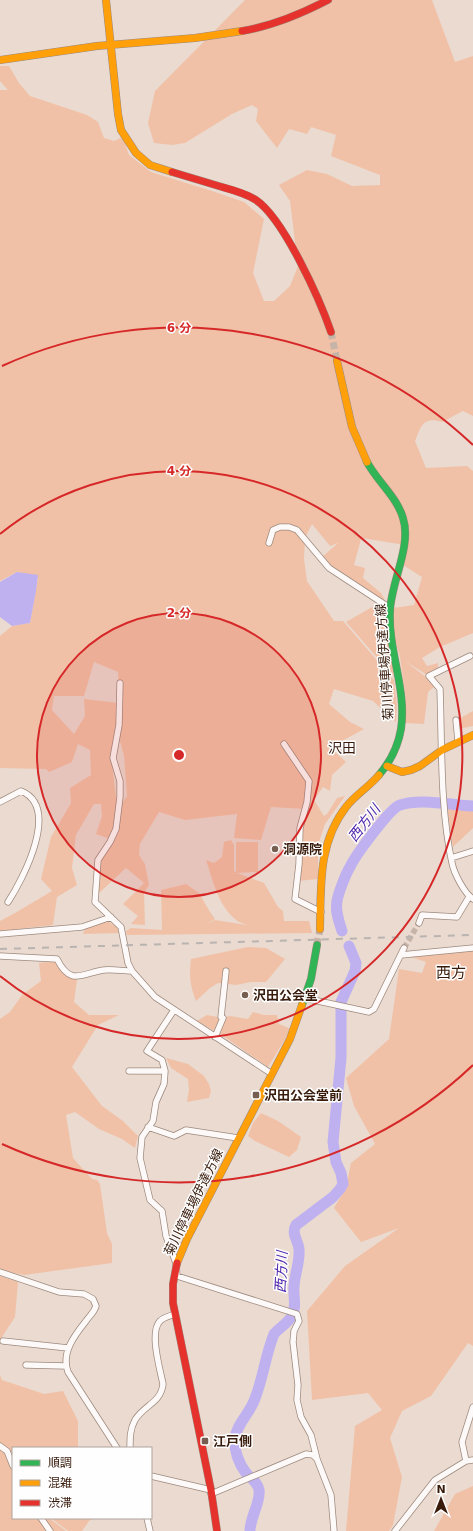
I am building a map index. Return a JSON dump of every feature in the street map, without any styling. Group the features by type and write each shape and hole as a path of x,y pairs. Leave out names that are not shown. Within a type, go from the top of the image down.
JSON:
{"main road":[{"path":"106,0 119,121 125,138 136,153 150,165 235,191 256,200 264,207 273,216 293,250 324,312 331,332"},
{"path":"0,60 110,44 173,40 242,33 280,23 298,16 328,0"},
{"name":"菊川停車場伊達方線","path":"320,929 322,859 326,842 334,824 346,806 372,784 387,766 397,745 402,709 391,629 390,608 391,596 403,547 405,530 403,518 368,464 356,440 337,361"},
{"path":"387,766 402,772 411,770 442,750 473,735"},
{"name":"菊川停車場伊達方線","path":"218,1531 175,1314 172,1297 172,1285 176,1263 187,1239 290,1039 311,978 317,945"}],"street":[{"path":"269,543 273,530 280,527 289,527 297,530 329,568 390,608"},
{"path":"419,923 422,915 457,917 471,898 456,874 451,858 444,810 440,689 429,676 470,656"},
{"path":"120,683 119,725 113,758 120,780 120,797 116,828 110,842 98,860 95,902 121,927 128,963 132,971 155,997 272,1074"},
{"path":"456,720 458,741"},
{"path":"284,744 309,781 307,802 300,828 299,864 295,899 321,912"},
{"path":"0,802 22,791 27,793 37,807 39,816 37,836 33,853 20,883 8,902"},
{"path":"451,858 473,851"},
{"path":"0,934 82,927 111,917"},
{"path":"304,998 368,1012 374,1009 404,948"},
{"path":"401,955 473,948"},
{"path":"0,956 57,959 62,969 68,974 78,977 105,970 132,971"},
{"path":"215,1037 220,1015 226,970"},
{"path":"220,1015 227,1008"},
{"path":"174,1010 147,1051 162,1060 166,1071 164,1084 156,1102 153,1120 142,1137 140,1158 150,1200 162,1211 166,1236 176,1263 177,1276 297,1314 299,1322 294,1331 293,1342 298,1385 297,1400 301,1417 311,1435 317,1459 331,1495 334,1531"},
{"path":"129,1071 166,1071"},
{"path":"148,1127 174,1136 186,1130 238,1138"},
{"path":"0,1272 59,1292 84,1294 93,1299 96,1306 95,1312 86,1321 68,1348 66,1366 68,1372 116,1447"},
{"path":"130,1447 132,1427 136,1419 158,1398 162,1390 163,1384 155,1340 158,1324 164,1318 175,1314"},
{"path":"3,1341 68,1348"},
{"path":"26,1365 66,1366"},
{"path":"466,1461 462,1442 473,1407"},
{"path":"0,1446 7,1451 12,1464"},
{"path":"152,1476 211,1492 306,1454 312,1455 317,1459"},
{"path":"395,1531 434,1480 466,1461 473,1460"},
{"path":"42,1519 50,1531"},
{"path":"147,1519 150,1531"}],"shaded area":[{"path":"245,0 432,0 455,62 473,56 473,416 463,411 442,422 436,420 427,421 421,427 415,441 426,468 467,466 473,471 473,633 440,647 422,658 427,666 438,663 438,669 427,675 405,661 435,686 428,692 424,724 405,723 406,699 400,657 395,640 393,608 414,605 422,577 403,565 405,545 362,538 356,527 361,539 354,565 365,568 363,578 381,593 386,602 342,576 321,558 338,543 330,546 312,524 305,538 304,559 307,581 334,621 343,621 394,680 397,705 396,722 373,701 334,689 329,704 350,722 364,729 342,741 334,751 346,762 332,775 330,791 323,787 314,800 324,816 327,814 337,798 345,796 325,824 318,845 318,879 297,881 300,827 308,799 313,800 308,797 305,809 271,807 261,840 234,838 237,814 185,820 159,812 140,844 139,855 145,864 149,885 144,893 145,925 131,924 138,916 123,904 144,883 126,868 97,895 100,860 112,843 120,806 127,796 124,756 118,734 111,755 117,806 114,829 110,839 96,834 102,816 101,804 94,804 76,835 72,868 77,885 57,897 53,925 0,931 0,921 52,891 41,879 51,837 71,803 70,788 91,775 90,750 78,744 72,762 49,772 46,769 0,768 0,636 12,626 30,623 38,578 17,572 0,581 0,90 8,90 0,81 0,66 9,66 19,83 30,96 87,115 98,122 104,138 114,141 123,137 129,155 151,172 244,202 264,219 253,273 264,301 274,301 290,286 298,266 290,201 279,185 307,170 327,174 352,186 380,185 380,175 331,156 336,135 311,127 307,134 289,129 277,148 256,121 258,109 252,105 232,114 185,143 172,145 154,143 148,123 155,91","holes":["94,662 118,672 119,703 84,699 85,716 74,734 52,710 54,696 84,696"]},
{"path":"17,572 38,575 30,623 12,626 0,617 0,582"},
{"path":"379,603 388,610 386,621 394,677 346,622"},
{"path":"473,711 473,726 458,729 457,720"},
{"path":"447,808 473,808 473,828 453,847"},
{"path":"231,840 234,845 234,871 236,872 236,842 258,842 258,872 237,873 264,883 278,907 283,911 284,921 309,921 312,933 127,935 126,931 131,928 162,930 161,890 186,884 199,893 215,919 207,924 215,920 247,925 237,921 220,900 206,860 214,863 222,857 224,842"},
{"path":"107,921 117,927 119,933 83,934 85,929"},
{"path":"248,947 266,948 285,959 266,982 251,982 236,985 218,983 196,1001 190,980 191,959"},
{"path":"473,950 473,1346 468,1343 431,1396 402,1411 390,1438 402,1477 393,1525 389,1531 346,1531 355,1426 382,1410 368,1393 312,1400 307,1311 345,1266 399,1228 361,1242 334,1208 346,1188 351,1163 375,1144 354,1106 346,1078 389,1039 399,969 422,973 426,962 405,955"},
{"path":"55,961 64,973 77,979 74,1002 89,1015 119,1015 98,1025 72,1067 102,1106 123,1121 138,1136 135,1148 122,1139 99,1129 75,1112 66,1115 73,1158 92,1179 97,1180 100,1184 107,1233 112,1244 112,1263 24,1275 0,1270 0,1019 10,1012 22,995 41,981 39,963"},
{"path":"253,1012 264,1015 277,1015 279,1024 291,1029 268,1067 223,1036 197,1021 207,1015 223,1018 230,1016 248,1019"},
{"path":"166,1058 188,1064 204,1076 211,1091 209,1098 187,1102 189,1090 188,1079 171,1068"},
{"path":"261,1113 278,1121 301,1137 297,1150 289,1157 255,1141 248,1136 253,1123"},
{"path":"0,1276 18,1282 15,1317 0,1340"},
{"path":"0,1375 2,1380 44,1394 63,1391 78,1421 78,1447 12,1447 12,1519 50,1519 66,1531 0,1531"},
{"path":"473,1486 473,1531 434,1531 455,1494"},
{"path":"52,1519 92,1519 89,1521 82,1531 68,1531"}],"waterway":[{"name":"西方川","path":"342,931 338,916 337,901 344,879 353,861 365,843 395,808 400,805 417,802 436,802 473,806"},
{"name":"西方川","path":"250,1531 259,1490 256,1483 241,1466 235,1448 236,1434 240,1424 252,1406 257,1393 274,1334 292,1316 295,1305 294,1286 299,1254 299,1249 294,1234 296,1225 333,1197 343,1184 341,1173 336,1162 333,1142 341,1058 341,1002 355,971 356,963 349,946"}],"tunnel":[{"path":"331,332 337,361"},
{"path":"404,948 419,923"},
{"path":"317,945 320,929"}],"railway":[{"path":"0,949 473,935"}],"traffic: fast":[{"path":"367,462 392,496 400,510 405,529 403,552 391,600 390,611 392,641 402,699 401,729 393,754 379,775"},
{"path":"302,1005 311,979 317,945"}],"traffic: slow":[{"path":"106,0 121,130 136,153 150,165 172,172"},
{"path":"0,60 97,46 195,38 242,31"},
{"path":"337,361 352,427 367,462"},
{"path":"387,766 402,772 411,770 420,766 442,750 473,735"},
{"path":"320,929 321,881 330,835 346,807 379,775"},
{"path":"177,1263 187,1239 290,1039 302,1005"}],"traffic: jam":[{"path":"242,31 265,26 286,19 328,0"},
{"path":"172,172 244,194 256,200 267,210 278,224 300,261 319,301 331,332"},
{"path":"177,1263 173,1284 173,1303 211,1490 217,1531"}],"place":[{"name":"洞源院","path":"275,849"},
{"name":"沢田公会堂","path":"245,995"},
{"name":"沢田公会堂前","path":"256,1095"},
{"name":"江戸側","path":"205,1441"}],"district":[{"name":"沢田","path":"342,748"},
{"name":"西方","path":"451,973"}]}
